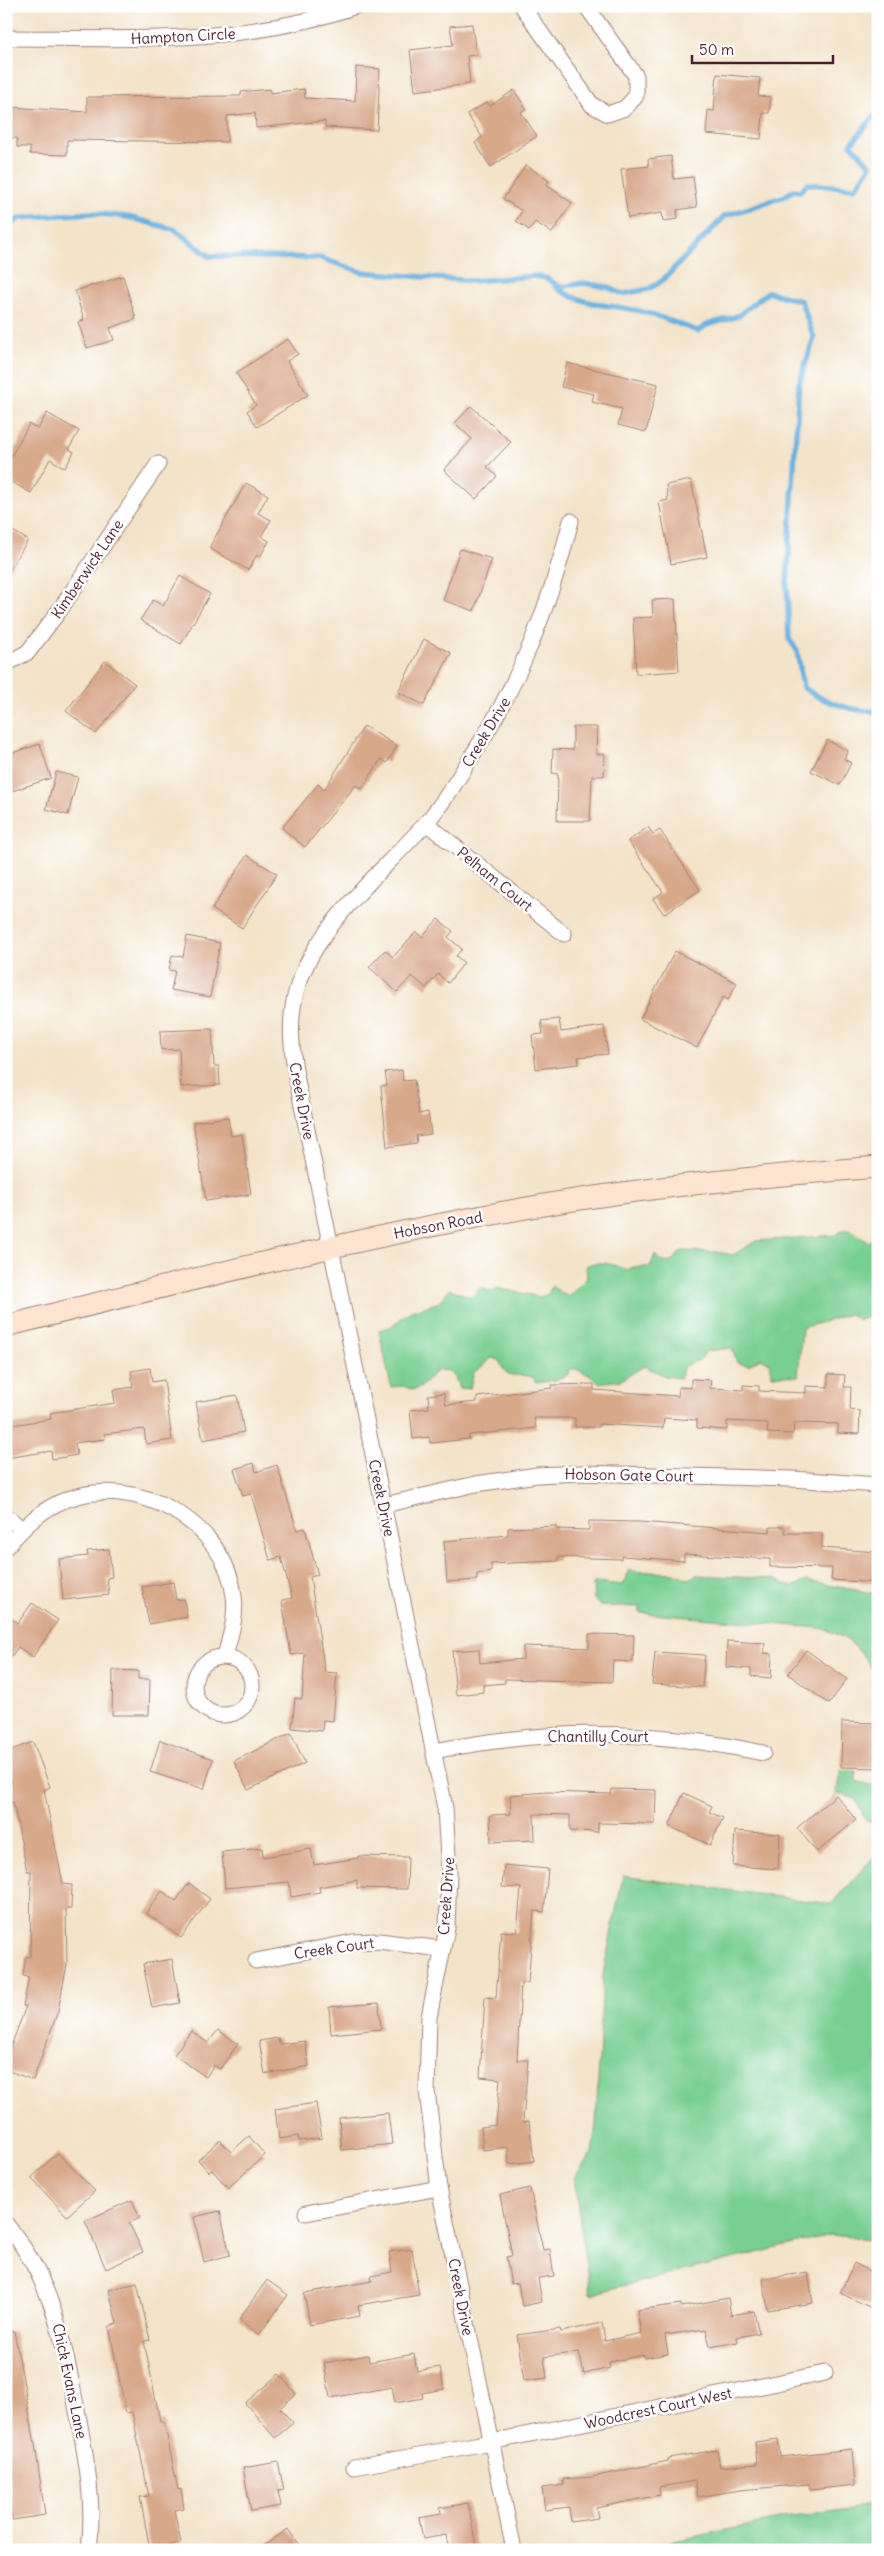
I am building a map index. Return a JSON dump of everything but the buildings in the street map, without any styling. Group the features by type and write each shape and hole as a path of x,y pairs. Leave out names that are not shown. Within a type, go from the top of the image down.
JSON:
{"main road":[{"name":"Hobson Road","path":"6,1326 330,1247 554,1204 737,1179 878,1167"}],"street":[{"name":"Hampton Circle","path":"6,38 172,38 236,34 288,25 356,6"},
{"path":"522,6 592,105 608,114 625,108 636,96 636,76 586,6"},
{"name":"Kimberwick Lane","path":"6,664 28,652 59,611 158,464"},
{"name":"Creek Drive","path":"514,2550 439,2188 427,2090 426,2062 429,2017 441,1949 447,1928 448,1844 445,1808 330,1247 292,1053 291,1026 294,1001 304,969 318,944 344,912 426,823 490,728 524,664 549,602 571,521"},
{"name":"Pelham Court","path":"426,823 564,934"},
{"name":"Hobson Gate Court","path":"384,1505 476,1484 537,1475 582,1472 878,1485"},
{"path":"6,1547 29,1521 52,1506 70,1498 93,1493 133,1494 172,1509 208,1537 229,1575 235,1608 225,1656"},
{"path":"6,1516 22,1529"},
{"name":"Chantilly Court","path":"434,1751 525,1738 578,1733 630,1733 726,1745 763,1753"},
{"name":"Creek Court","path":"256,1961 353,1942 379,1941 441,1949"},
{"path":"306,2213 439,2188"},
{"name":"Chick Evans Lane","path":"6,2224 41,2278 57,2316 89,2471 92,2501 89,2550"},
{"name":"Woodcrest Court West","path":"354,2467 491,2442 825,2373"}],"green space":[{"path":"842,1230 851,1230 868,1242 874,1237 878,1237 878,1313 859,1320 850,1314 802,1328 798,1376 772,1375 770,1363 761,1358 749,1365 737,1363 732,1348 706,1351 700,1360 684,1366 680,1378 665,1376 644,1366 621,1380 598,1383 585,1373 576,1369 569,1369 569,1374 555,1380 536,1383 533,1377 508,1374 499,1360 492,1358 474,1372 470,1388 459,1389 455,1377 447,1370 436,1371 421,1387 413,1390 404,1386 391,1387 379,1330 390,1327 411,1311 440,1302 449,1289 471,1297 480,1288 491,1291 497,1288 540,1297 548,1294 552,1286 564,1295 571,1294 587,1278 586,1266 591,1264 606,1264 627,1270 633,1267 650,1267 655,1254 661,1261 665,1262 671,1261 681,1251 717,1252 733,1255 756,1241 836,1235"},
{"path":"628,1571 675,1573 688,1579 696,1575 775,1579 792,1587 806,1581 878,1594 878,1679 867,1661 855,1647 840,1636 820,1628 640,1613 640,1607 600,1606 594,1599 593,1584 597,1582 621,1585 626,1581"},
{"path":"840,1771 856,1771 856,1781 878,1787 878,1824 866,1820 855,1799 843,1794 836,1795"},
{"path":"878,1852 878,2243 871,2239 830,2235 590,2294 574,2178 592,2153 596,2125 603,1974 623,1876 831,1904"},
{"path":"878,2505 878,2550 630,2550 784,2518"}],"waterway":[{"path":"6,227 20,218 91,213 128,217 176,230 209,256 320,258 362,272 473,281 535,276 546,278 561,287 583,283 607,287 623,294 649,289 662,281 725,216 785,196 794,190 800,191 807,184 855,188 871,166 851,144 878,112"},
{"path":"555,286 565,293 589,302 651,314 698,331 707,325 738,316 768,292 801,301 814,338 799,383 787,585 789,639 797,650 803,687 819,697 839,705 859,710 878,711"}]}
